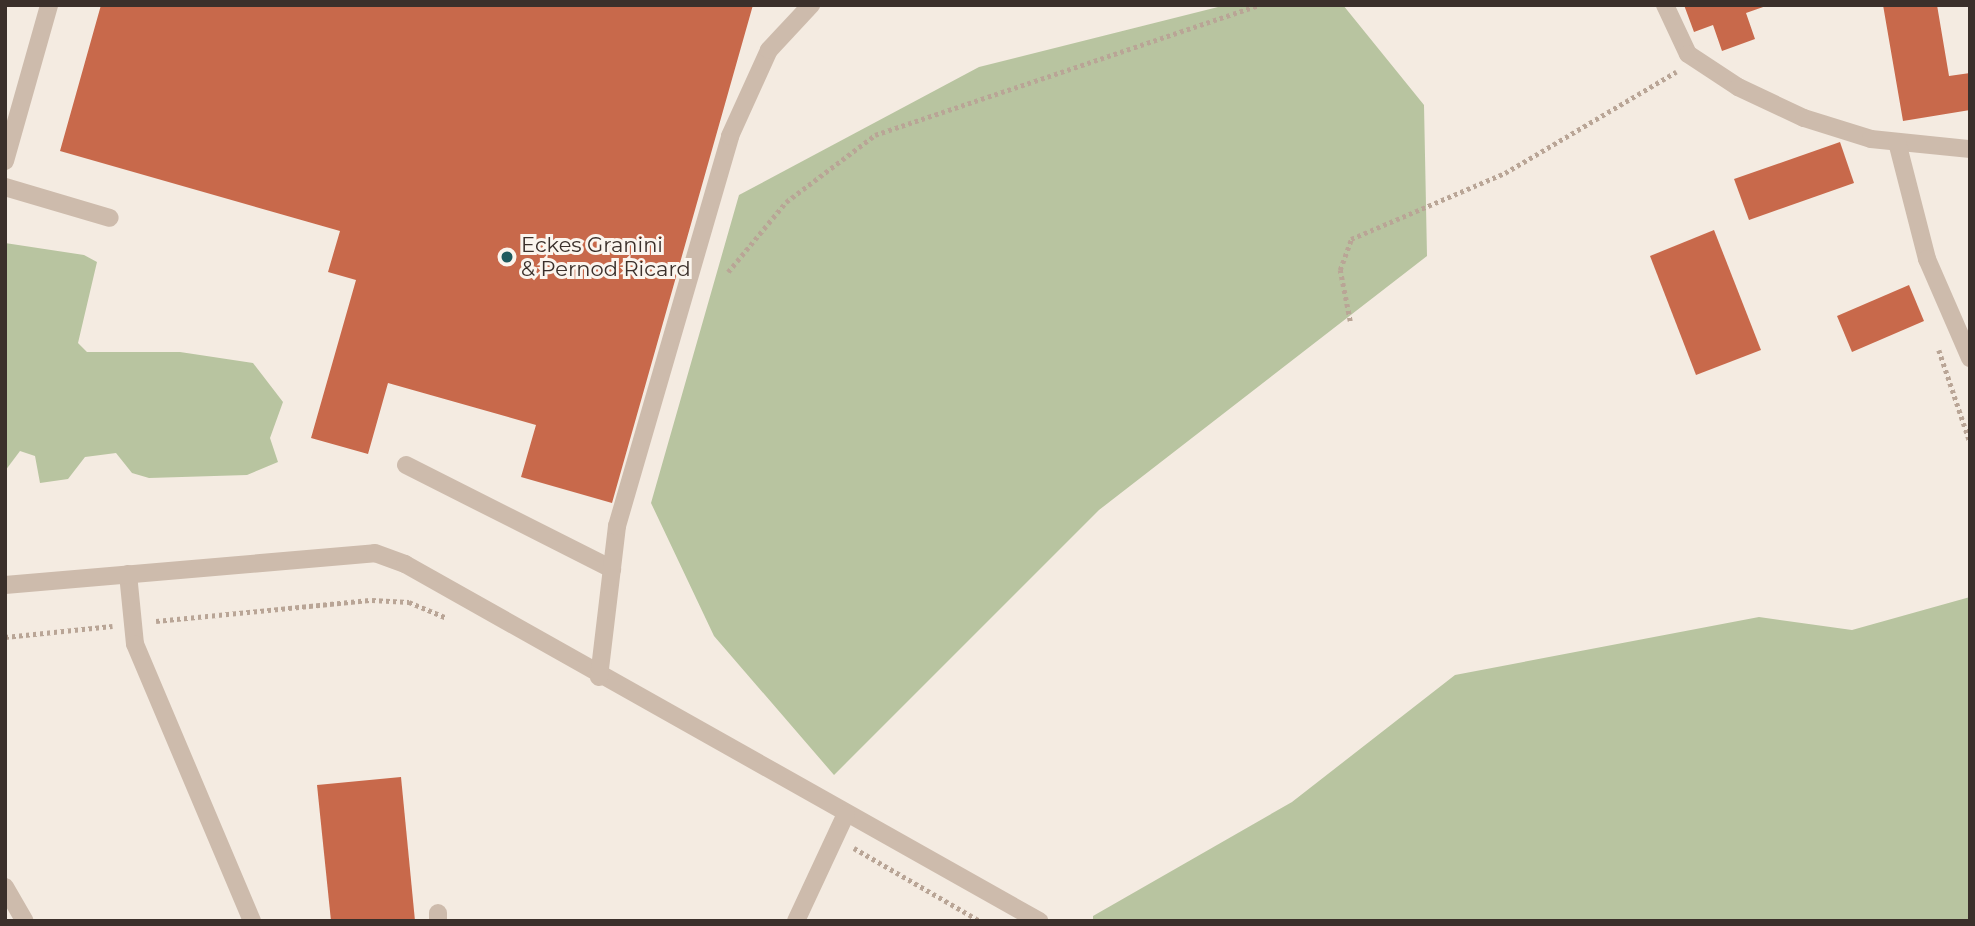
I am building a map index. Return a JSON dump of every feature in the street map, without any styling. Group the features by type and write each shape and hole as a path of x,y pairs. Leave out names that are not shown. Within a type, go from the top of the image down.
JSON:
{"lane":[{"path":"5,161 49,5"},
{"path":"599,677 617,526 730,136 769,50 811,5"},
{"path":"1665,5 1695,61 1804,118 1871,139 1970,149"},
{"path":"1897,142 1927,259 1970,358"},
{"path":"5,187 110,218"},
{"path":"406,465 612,569"},
{"path":"5,586 375,553 405,564 599,677 1039,921"},
{"path":"128,574 135,644 252,921"},
{"path":"796,921 846,814"},
{"path":"5,887 25,921"}],"path":[{"path":"729,272 786,202 875,135 1259,5"},
{"path":"1350,321 1340,270 1351,239 1505,173 1695,61"},
{"path":"5,637 372,600 409,602 453,620"},
{"path":"835,836 980,921"}],"green space":[{"path":"1226,5 1343,5 1424,105 1427,256 1099,510 834,775 714,636 651,503 739,195 979,67"},
{"path":"5,243 84,255 97,262 78,343 87,352 180,352 253,363 283,402 270,438 278,462 247,475 149,478 132,473 116,453 85,457 68,479 40,483 35,456 20,451 5,471"},
{"path":"1970,597 1970,921 1093,921 1093,916 1292,802 1455,675 1759,617 1852,630"}],"building":[{"name":"Eckes Granini & Pernod Ricard","path":"101,5 753,5 612,503 521,477 536,425 388,383 368,454 311,438 356,280 328,272 340,231 60,151"},
{"path":"1684,5 1766,6 1746,13 1755,39 1722,51 1713,25 1694,32"},
{"path":"1883,5 1937,5 1949,76 1970,73 1970,110 1903,121"},
{"path":"1840,142 1854,183 1749,220 1734,179"},
{"path":"1714,230 1761,350 1696,375 1650,256"},
{"path":"1909,285 1924,321 1852,352 1837,316"},
{"path":"401,777 415,921 331,921 317,785"}],"place":[{"name":"Eckes Granini & Pernod Ricard","path":"507,257"}]}
